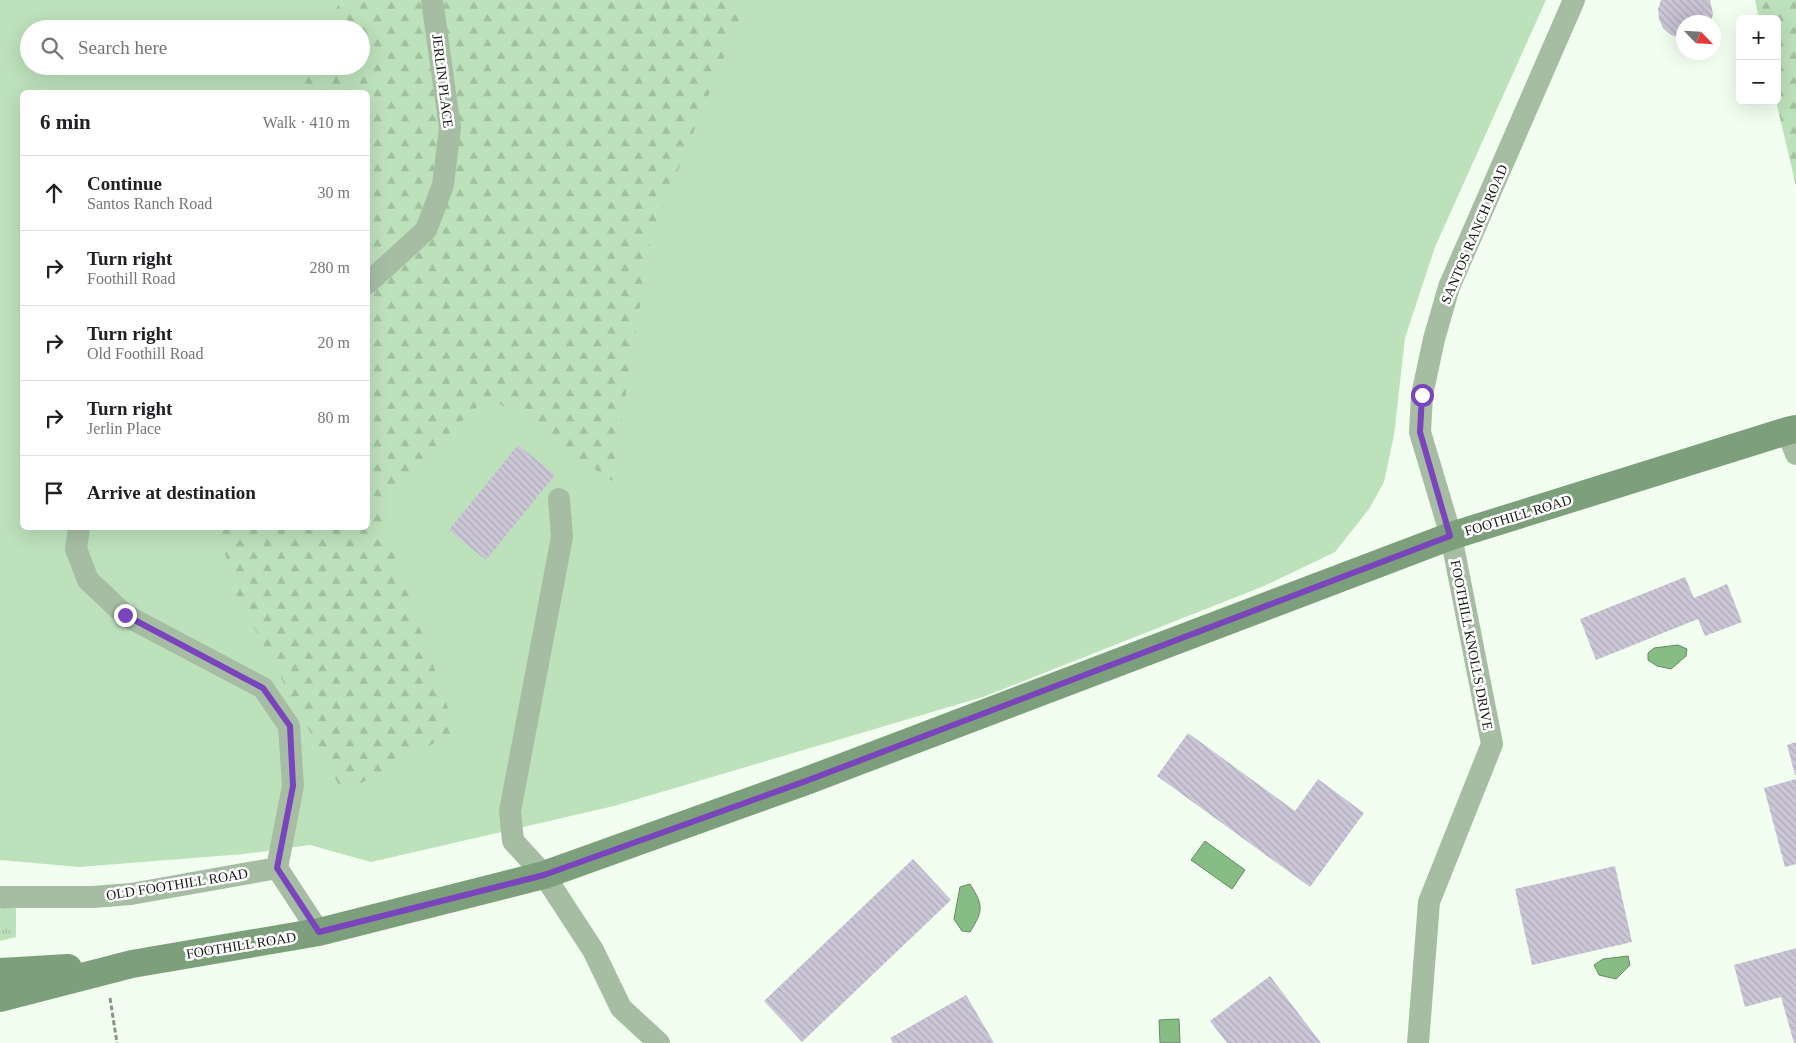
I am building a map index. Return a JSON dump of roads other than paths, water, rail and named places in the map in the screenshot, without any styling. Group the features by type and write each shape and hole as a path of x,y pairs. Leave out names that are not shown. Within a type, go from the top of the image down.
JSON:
{"main road":[{"name":"FOOTHILL ROAD","path":"0,998 119,967 319,932 544,875 806,781 1450,536 1793,438"},
{"name":"FOOTHILL ROAD","path":"0,972 119,967"}],"street":[{"name":"JERLIN PLACE","path":"370,281 426,230 442,185 450,128 432,0"},
{"name":"SANTOS RANCH ROAD","path":"1450,536 1420,432 1422,395 1434,339 1449,286 1574,0"},
{"path":"558,499 562,536 510,811 513,841 544,875 593,950 621,1008 659,1043"},
{"path":"80,530 76,549 88,580 125,615 263,688 290,726 293,786 277,868 319,932"},
{"name":"FOOTHILL KNOLLS DRIVE","path":"1418,1043 1429,902 1492,744 1450,536"},
{"name":"OLD FOOTHILL ROAD","path":"0,897 93,897 131,894 277,868"}]}
